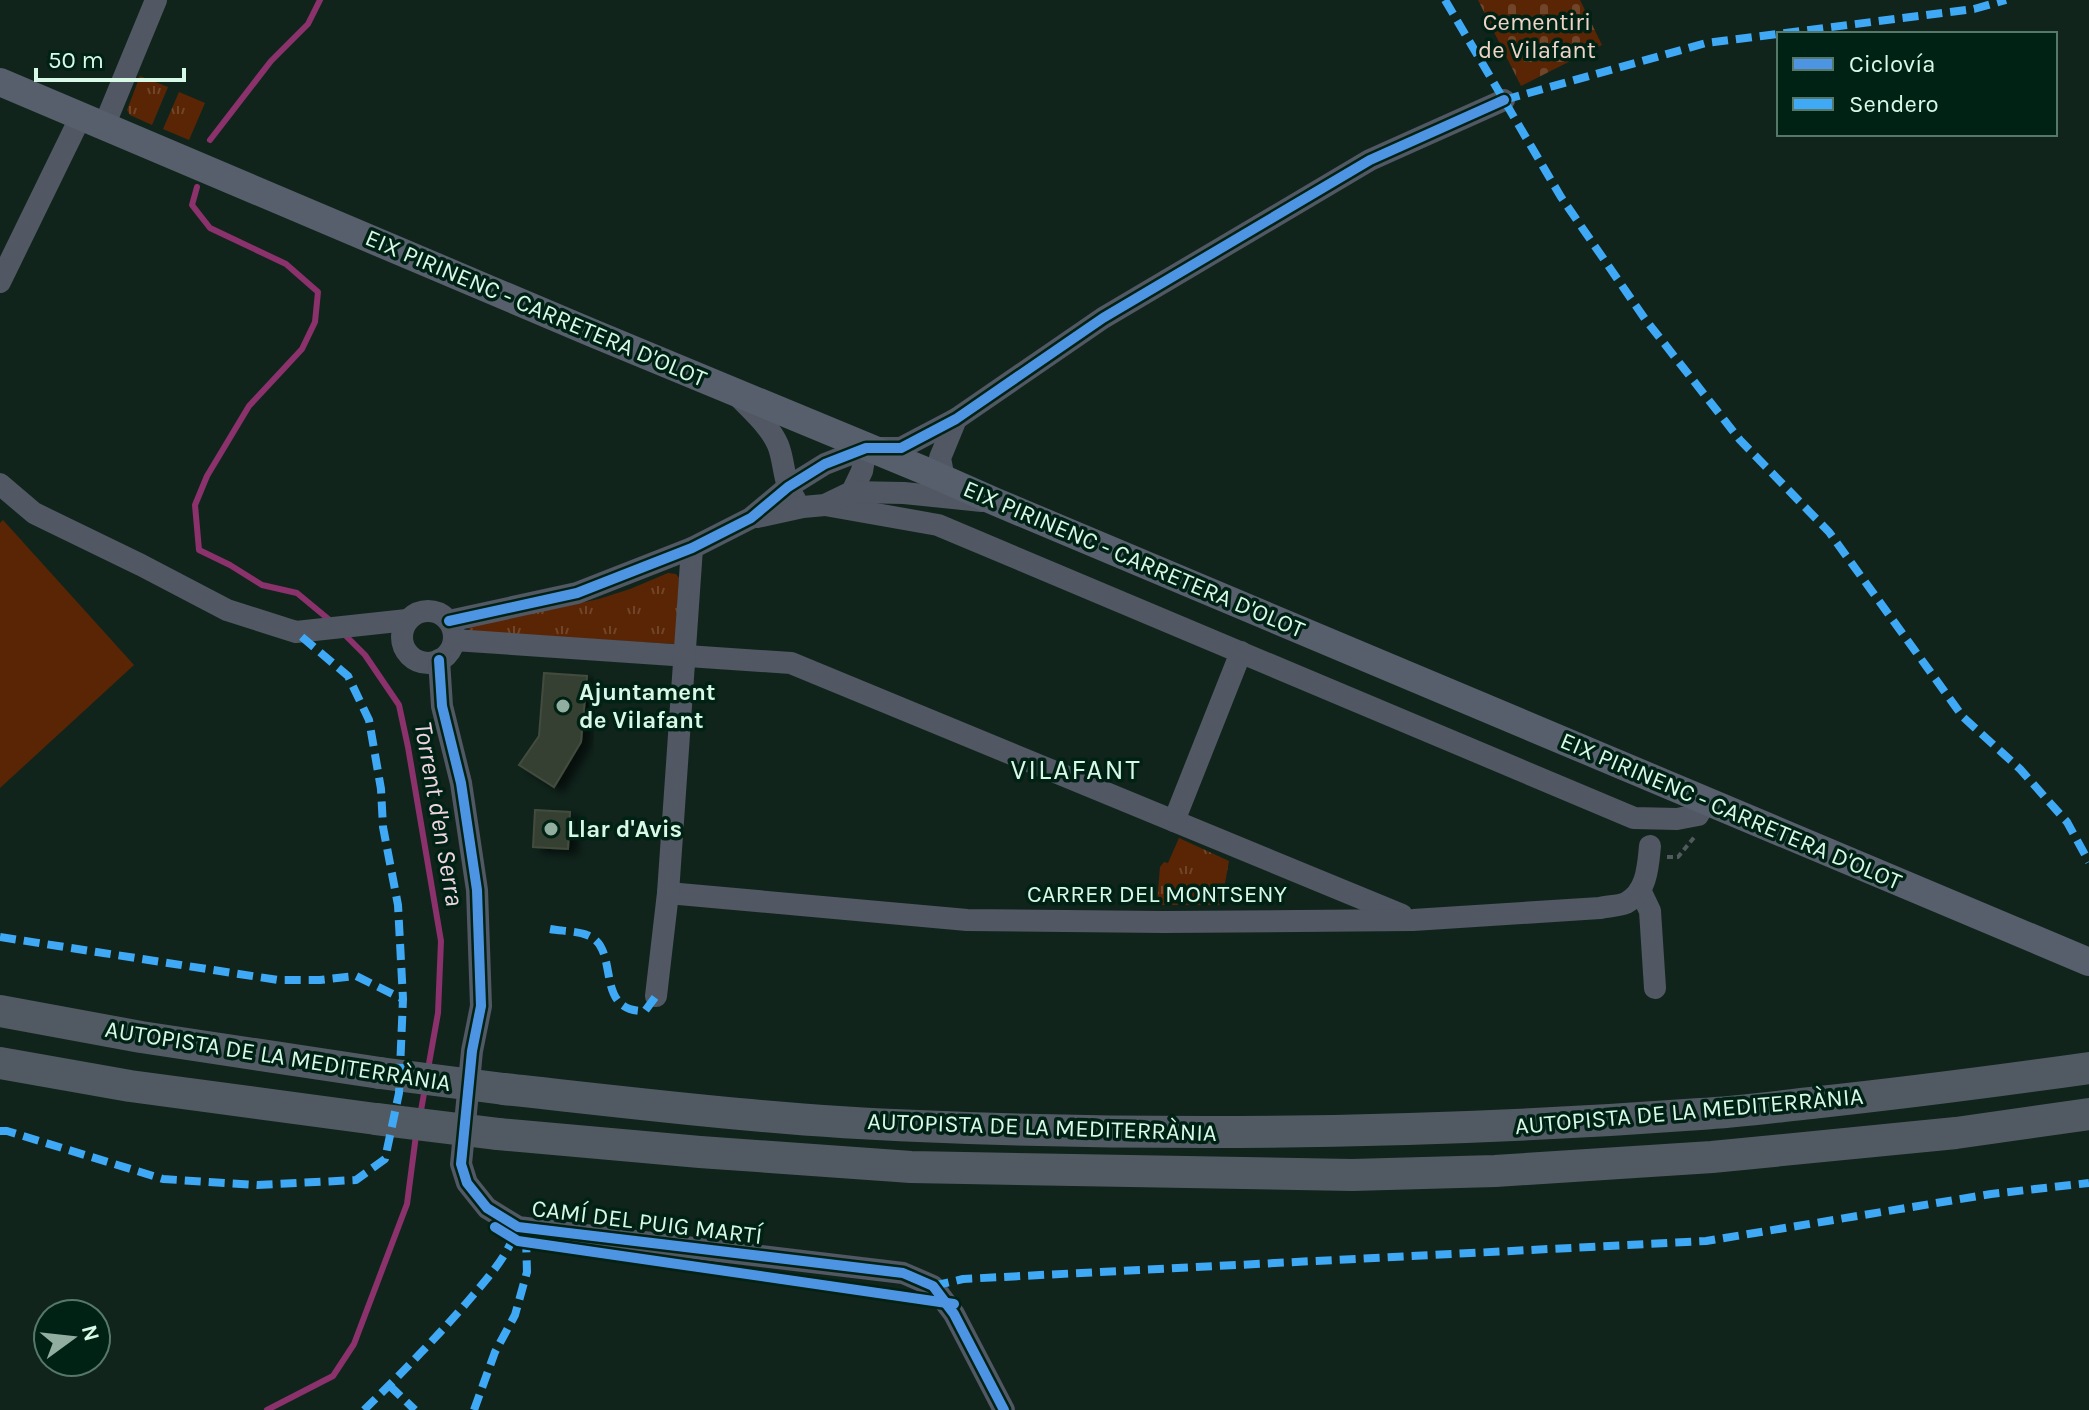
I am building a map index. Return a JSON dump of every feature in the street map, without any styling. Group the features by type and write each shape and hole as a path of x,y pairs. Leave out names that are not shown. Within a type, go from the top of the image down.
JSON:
{"highway":[{"name":"AUTOPISTA DE LA MEDITERRÀNIA","path":"0,1011 141,1037 504,1089 703,1111 916,1126 1175,1132 1346,1132 1491,1127 1704,1114 1950,1088 2089,1068"},
{"name":"AUTOPISTA DE LA MEDITERRÀNIA","path":"0,1063 130,1086 498,1134 715,1154 911,1167 1352,1175 1495,1171 1712,1157 1956,1133 2089,1114"}],"main road":[{"name":"EIX PIRINENC - CARRETERA D'OLOT","path":"0,82 866,448 937,470 996,502 2089,962"}],"street":[{"path":"1,279 92,121 156,0"},
{"path":"451,630 577,593 692,548 751,518 788,487 825,464 866,448 901,448 956,419 1103,318 1370,160 1504,100"},
{"path":"735,392 772,432 792,497 814,506 938,525 1634,818 1677,819 1698,815 1707,800"},
{"path":"904,493 937,470 956,419"},
{"path":"852,492 862,471 866,448"},
{"path":"0,484 34,513 227,610 296,632 407,620 421,611 432,611 441,614 451,630 447,654 431,663 410,656 401,636 407,620"},
{"path":"751,518 814,506 852,492 904,493 996,502"},
{"path":"656,996 668,893 692,548"},
{"path":"451,630 683,656 791,663 1413,920"},
{"path":"1174,821 1241,652"},
{"name":"CAMÍ DEL PUIG MARTÍ","path":"439,660 442,706 461,783 477,890 481,1006 472,1051 461,1164 467,1183 487,1208 518,1227 903,1273 913,1277 933,1286 954,1314 1004,1410"},
{"path":"1634,818 1650,846 1648,872 1640,890 1650,911 1655,988"},
{"path":"1650,846 1677,819"},
{"path":"1287,921 1308,911 1312,893 1300,873"},
{"name":"CARRER DEL MONTSENY","path":"668,893 967,920 1287,921 1413,920 1600,908 1626,903 1640,890"}],"green space":[{"name":"Cementiri de Vilafant","path":"1478,0 1580,0 1602,45 1521,86"},
{"path":"140,76 168,87 152,125 130,115 127,110"},
{"path":"179,92 205,103 189,140 163,129"},
{"path":"3,520 134,665 0,788 0,523"},
{"path":"668,573 676,574 679,578 675,644 470,632 468,627 599,599"},
{"path":"1179,838 1229,861 1221,905 1157,905 1160,867 1164,862 1168,863"}],"building":[{"name":"Ajuntament de Vilafant","path":"544,673 587,676 581,742 554,787 519,765 539,736"},
{"name":"Llar d'Avis","path":"535,810 570,812 568,849 533,847"}],"waterway":[{"name":"Torrent d'en Serra","path":"210,140 271,61 308,24 320,0"},
{"name":"Torrent d'en Serra","path":"197,187 192,205 210,228 286,264 318,292 315,322 302,349 249,406 207,476 195,505 199,550 262,585 297,593 332,622"},
{"name":"Torrent d'en Serra","path":"343,633 365,655 399,705 408,747 441,941 438,1013 428,1069"},
{"name":"Torrent d'en Serra","path":"420,1116 425,1088"},
{"name":"Torrent d'en Serra","path":"267,1410 333,1376 354,1344 407,1204 416,1135"}],"marked path":[{"path":"1445,0 1561,197 1645,319 1740,440 1829,532 1963,717 2020,769 2067,822 2089,862"},
{"path":"1793,32 1974,9 2006,0"},
{"path":"1504,100 1706,43 1777,34"},
{"path":"0,1131 163,1179 257,1185 356,1180 385,1159 399,1093 403,999 398,905 383,827 381,789 369,720 348,676 296,632"},
{"path":"550,929 587,935 597,942 603,952 613,991 618,1001 629,1009 645,1011 656,996"},
{"path":"0,937 278,980 356,976 403,999"},
{"path":"933,1286 963,1279 1706,1241 1991,1194 2089,1183"},
{"path":"364,1410 478,1289 500,1262 516,1231"},
{"path":"474,1410 495,1352 515,1315 527,1272 526,1236"},
{"path":"389,1385 415,1410"}],"cycle path":[{"path":"449,621 577,593 692,548 751,518 788,487 825,464 866,448 901,448 956,419 1103,318 1370,160 1504,100"},
{"path":"439,660 442,706 461,783 477,890 481,1006 472,1051 461,1164 467,1183 487,1208 518,1227 903,1273 933,1286 954,1314 1004,1410"},
{"path":"495,1227 518,1241 954,1304"}],"place":[{"name":"Ajuntament de Vilafant","path":"563,706"},
{"name":"Llar d'Avis","path":"551,829"}],"district":[{"name":"VILAFANT","path":"1076,769"}]}
